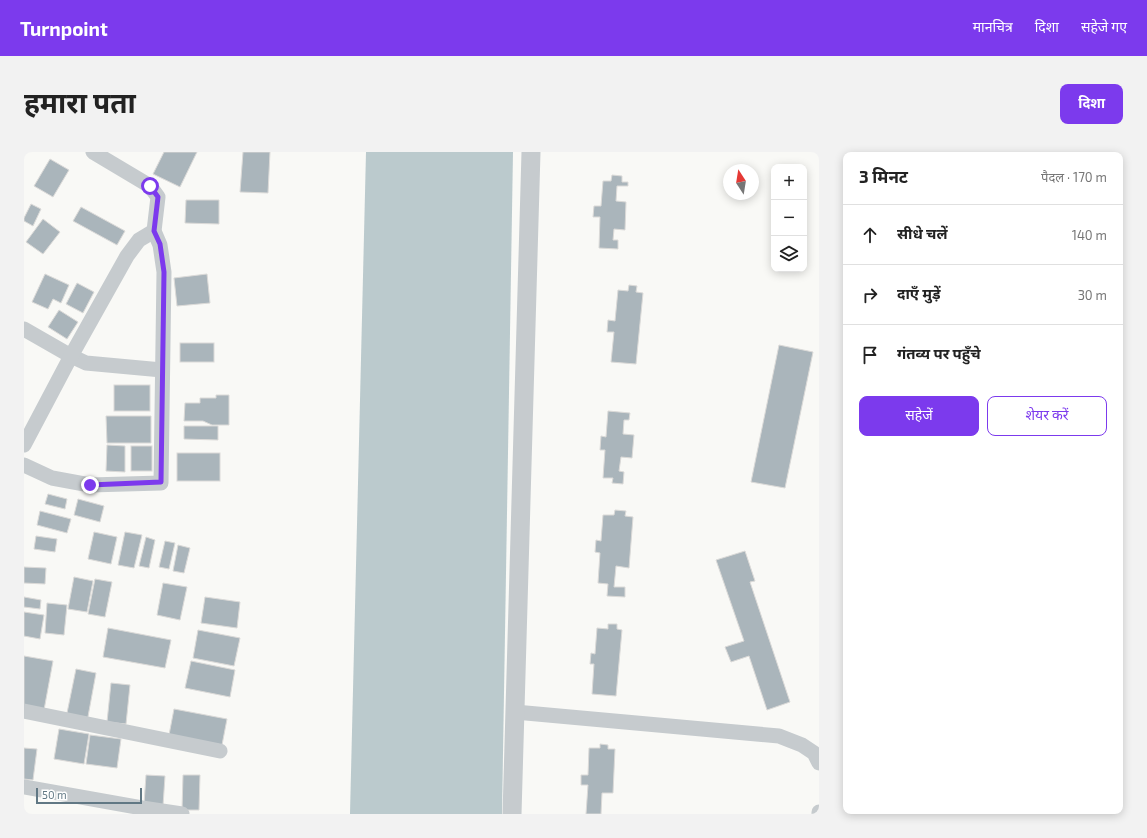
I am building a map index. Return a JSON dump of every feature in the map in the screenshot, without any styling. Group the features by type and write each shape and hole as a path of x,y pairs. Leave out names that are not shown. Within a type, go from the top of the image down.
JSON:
{"street":[{"path":"24,464 52,478 90,485 161,482 164,272 160,244 154,231 158,197 150,186 93,152"},
{"path":"512,814 531,152"},
{"path":"24,445 71,356 127,256 139,240 154,231"},
{"path":"24,329 86,363 162,370"},
{"path":"24,711 220,752"},
{"path":"515,712 780,736 802,745 814,753 819,763"},
{"path":"24,787 182,814"}],"shaded area":[{"path":"366,152 513,152 502,814 350,814"}],"building":[{"path":"164,152 197,152 180,187 153,174"},
{"path":"243,152 270,152 268,193 240,192"},
{"path":"50,159 69,170 53,197 34,186"},
{"path":"612,175 622,176 622,182 628,182 628,186 617,186 616,201 626,202 625,230 614,229 613,240 618,240 618,249 599,248 600,217 593,217 594,206 601,206 603,181 611,181"},
{"path":"186,200 219,200 219,224 185,223"},
{"path":"31,204 41,209 33,226 24,221"},
{"path":"81,207 125,231 117,245 73,221"},
{"path":"43,219 60,232 43,254 26,242"},
{"path":"45,274 69,285 61,303 53,299 48,309 32,302"},
{"path":"207,274 210,303 177,306 174,278"},
{"path":"77,283 94,292 83,313 66,304"},
{"path":"629,285 637,286 636,292 643,293 636,364 611,362 614,332 607,332 608,320 615,321 618,290 628,291"},
{"path":"59,310 78,322 67,339 48,327"},
{"path":"180,343 214,343 214,362 180,362"},
{"path":"779,345 813,352 785,488 751,482"},
{"path":"114,385 150,385 150,411 114,411"},
{"path":"216,395 229,395 229,425 212,425 203,421 184,421 185,403 200,403 200,398 216,398"},
{"path":"608,411 630,413 629,420 624,420 623,434 634,435 632,458 621,457 619,471 624,472 623,484 612,483 613,478 603,478 605,450 600,450 601,436 606,437"},
{"path":"106,416 151,416 151,443 107,443"},
{"path":"184,426 218,426 218,440 184,439"},
{"path":"107,445 125,446 125,472 106,471"},
{"path":"131,446 152,446 152,471 131,471"},
{"path":"177,453 220,453 220,481 177,481"},
{"path":"48,494 67,499 65,509 45,504"},
{"path":"78,499 104,506 100,522 74,515"},
{"path":"615,510 626,511 625,516 633,517 629,568 616,566 614,587 625,587 625,597 607,596 608,584 598,583 600,553 595,552 596,540 601,541 603,515 614,515"},
{"path":"40,511 71,519 67,533 37,525"},
{"path":"94,532 117,537 111,564 88,559"},
{"path":"125,532 142,535 134,568 118,565"},
{"path":"36,536 57,539 55,552 34,549"},
{"path":"146,537 155,540 149,568 139,566"},
{"path":"165,541 175,543 169,569 159,567"},
{"path":"178,545 190,548 184,573 173,571"},
{"path":"745,551 755,581 750,582 790,702 767,710 749,656 731,662 725,647 744,641 716,560"},
{"path":"24,567 46,568 45,584 24,583"},
{"path":"74,577 93,581 87,612 68,609"},
{"path":"95,579 112,582 105,617 88,614"},
{"path":"163,583 187,587 180,620 157,615"},
{"path":"24,597 41,600 40,609 24,607"},
{"path":"205,597 240,602 237,628 201,623"},
{"path":"47,603 67,605 64,635 45,633"},
{"path":"24,612 44,615 40,639 24,636"},
{"path":"608,624 617,624 617,629 622,630 616,696 592,694 594,664 590,664 591,653 595,654 597,628 608,629"},
{"path":"108,628 171,640 165,668 103,657"},
{"path":"198,630 240,638 234,666 193,658"},
{"path":"24,656 53,661 44,710 24,706"},
{"path":"191,661 235,670 230,697 185,688"},
{"path":"76,669 96,673 87,722 66,718"},
{"path":"111,683 130,685 126,724 107,722"},
{"path":"174,709 227,719 222,745 169,735"},
{"path":"59,729 89,734 84,764 54,759"},
{"path":"90,735 121,739 117,768 86,764"},
{"path":"600,744 608,745 608,749 615,749 613,793 602,793 601,814 586,814 588,785 581,785 581,775 588,775 589,748 600,748"},
{"path":"24,748 37,749 33,780 24,779"},
{"path":"146,775 165,776 163,806 144,804"},
{"path":"183,775 200,775 199,810 182,810"}],"route":[{"path":"90,485 161,482 164,272 160,244 154,231 158,197 150,186"}]}
